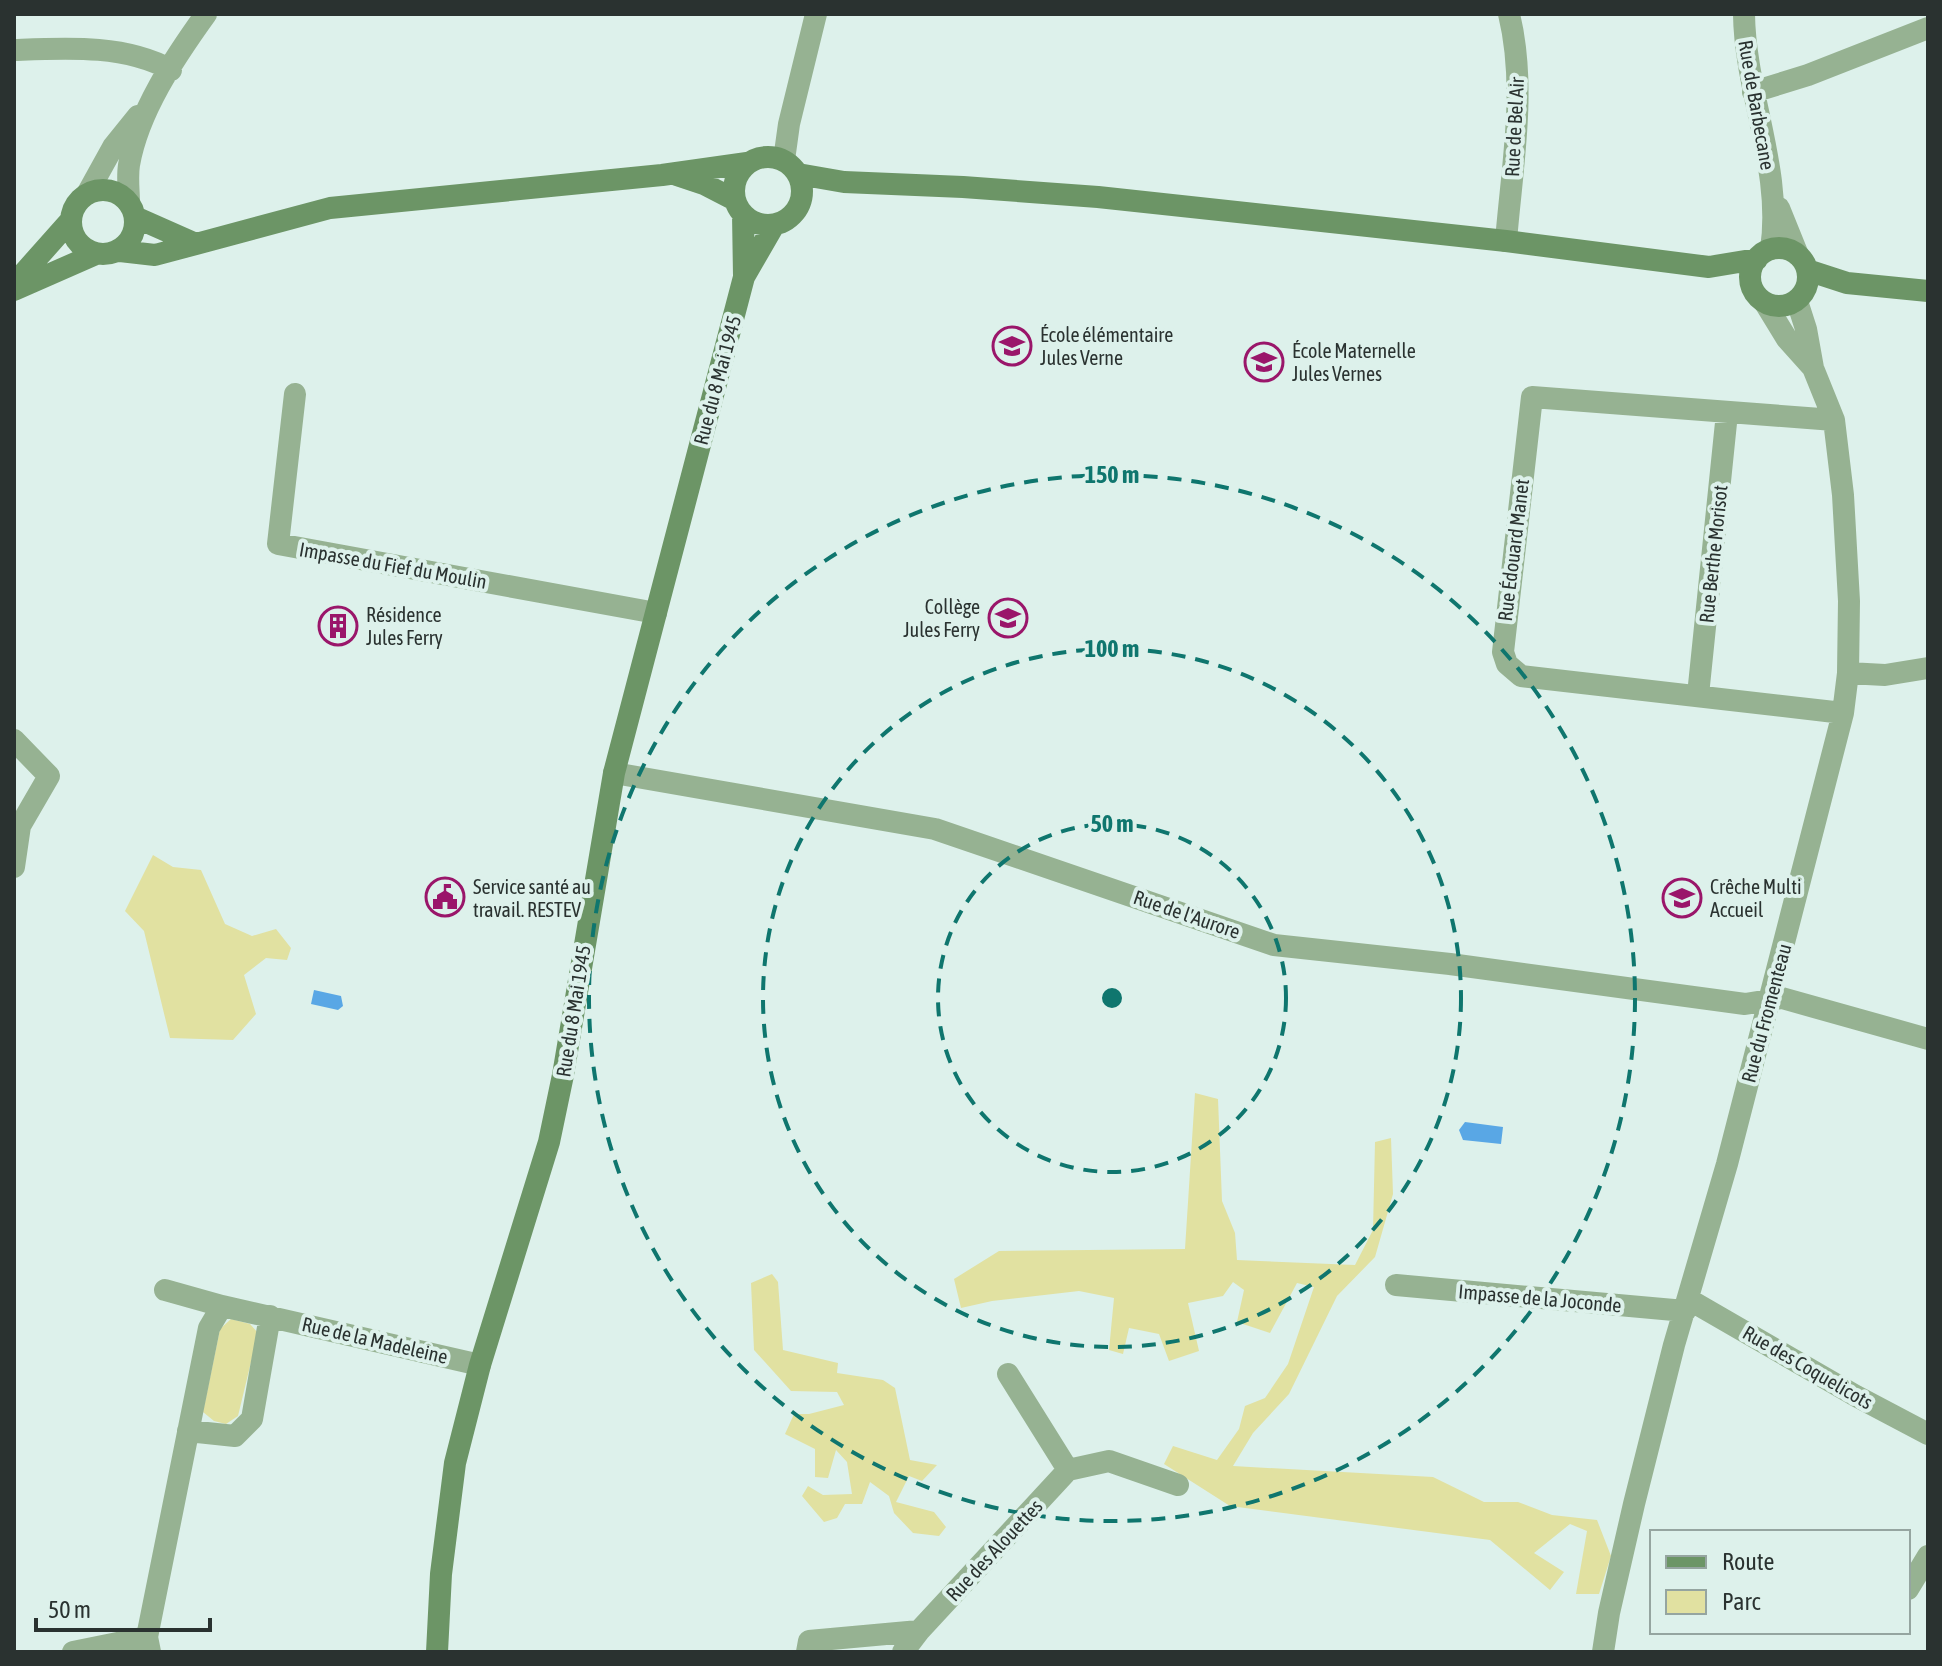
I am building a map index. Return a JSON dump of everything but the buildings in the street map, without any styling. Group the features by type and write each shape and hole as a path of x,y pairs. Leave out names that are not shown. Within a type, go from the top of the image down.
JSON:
{"main road":[{"path":"70,221 77,242 85,250 96,254 120,251 155,255 330,208 672,173 747,163 765,156 844,182 1098,197 1506,241 1709,267 1785,248 1803,263 1847,283"},
{"path":"739,207 735,179 747,163"},
{"path":"672,173 704,184 762,225 774,225 791,216 801,202 803,188 791,167"},
{"path":"801,202 844,182"},
{"path":"14,287 70,221 78,201 96,190 114,192 132,210 196,244"},
{"name":"Rue du 8 Mai 1945","path":"739,207 744,277"},
{"path":"120,251 133,236 132,210"},
{"name":"Rue du 8 Mai 1945","path":"437,1652 441,1574 455,1463 480,1365 549,1142 614,773 744,277 774,225"},
{"path":"14,287 96,254"},
{"path":"1758,296 1750,273 1764,254"},
{"path":"1800,298 1808,284 1803,263"},
{"path":"1709,267 1775,307 1786,306 1824,287 1847,283 1928,291"}],"street":[{"path":"132,210 129,168 134,142 148,107 206,14"},
{"path":"791,167 789,124 816,14"},
{"name":"Rue de Bel Air","path":"1506,241 1518,102 1516,44 1509,14"},
{"name":"Rue de Barbecane","path":"1744,14 1744,49 1774,196 1775,226 1764,254"},
{"path":"1753,92 1808,75 1928,28"},
{"path":"14,50 76,49 120,53 152,59 171,70"},
{"path":"87,194 113,147 148,107"},
{"name":"Rue de Barbecane","path":"1774,196 1803,263"},
{"name":"Rue du Fromenteau","path":"1758,296 1787,339 1813,368"},
{"name":"Rue du Fromenteau","path":"1603,1652 1637,1489 1727,1164 1843,713 1848,673 1848,570 1843,495 1834,420 1813,368 1800,298"},
{"name":"Impasse du Fief du Moulin","path":"295,394 278,544 656,613"},
{"name":"Rue Édouard Manet","path":"1834,420 1532,397 1503,652 1507,664 1521,676 1843,713"},
{"name":"Rue Berthe Morisot","path":"1698,695 1727,413"},
{"path":"1848,673 1885,675 1928,668"},
{"path":"14,740 49,776 20,826 14,867"},
{"name":"Rue de l'Aurore","path":"614,773 935,829 1274,945 1450,964 1745,1004 1782,998 1928,1039"},
{"name":"Impasse de la Joconde","path":"1396,1285 1686,1305"},
{"name":"Rue de la Madeleine","path":"165,1290 480,1365"},
{"name":"Rue des Coquelicots","path":"1686,1305 1928,1434"},
{"path":"73,1652 148,1644 209,1328 222,1306"},
{"path":"188,1431 235,1436 252,1419 270,1316"},
{"path":"1008,1374 1068,1470 1109,1461 1178,1485"},
{"name":"Rue des Alouettes","path":"903,1652 1068,1470"},
{"path":"1910,1586 1928,1556"},
{"path":"807,1652 809,1641 919,1631"}],"green space":[{"path":"153,855 173,867 201,870 225,924 252,936 276,929 291,948 287,960 266,958 244,975 256,1014 233,1040 170,1038 144,931 125,911"},
{"path":"1195,1093 1218,1099 1222,1201 1235,1233 1237,1260 1355,1265 1373,1230 1375,1142 1391,1138 1393,1194 1375,1257 1337,1296 1289,1394 1253,1433 1233,1466 1433,1477 1484,1502 1518,1502 1552,1515 1597,1520 1611,1556 1599,1594 1576,1594 1587,1531 1570,1524 1534,1553 1564,1572 1550,1590 1490,1540 1230,1506 1164,1464 1173,1446 1217,1460 1239,1429 1245,1406 1265,1398 1288,1364 1314,1287 1297,1283 1270,1333 1237,1322 1244,1290 1233,1282 1223,1296 1188,1303 1199,1351 1169,1361 1159,1334 1129,1328 1123,1354 1109,1350 1114,1298 1079,1291 992,1301 961,1308 954,1279 999,1251 1185,1249"},
{"path":"772,1274 778,1282 783,1350 838,1363 837,1373 883,1380 895,1388 910,1460 937,1465 922,1481 909,1476 896,1502 934,1512 946,1527 939,1536 913,1533 894,1513 889,1496 870,1482 862,1504 845,1504 837,1518 824,1522 802,1496 808,1486 823,1495 852,1494 847,1462 836,1450 828,1478 815,1477 815,1449 785,1434 794,1414 809,1414 844,1405 837,1392 791,1391 754,1350 751,1283"},
{"path":"231,1319 250,1324 258,1333 238,1416 226,1424 214,1421 203,1412 220,1329"}],"water":[{"path":"314,990 341,996 343,1006 338,1010 311,1004"},
{"path":"1465,1122 1503,1127 1501,1144 1463,1140 1459,1130"}],"place":[{"name":"École élémentaire Jules Verne","path":"1012,346"},
{"name":"École Maternelle Jules Vernes","path":"1264,362"},
{"name":"Collège Jules Ferry","path":"1008,618"},
{"name":"Résidence Jules Ferry","path":"338,626"},
{"name":"Service santé au travail. RESTEV","path":"445,897"},
{"name":"Crêche Multi Accueil","path":"1682,898"}]}
